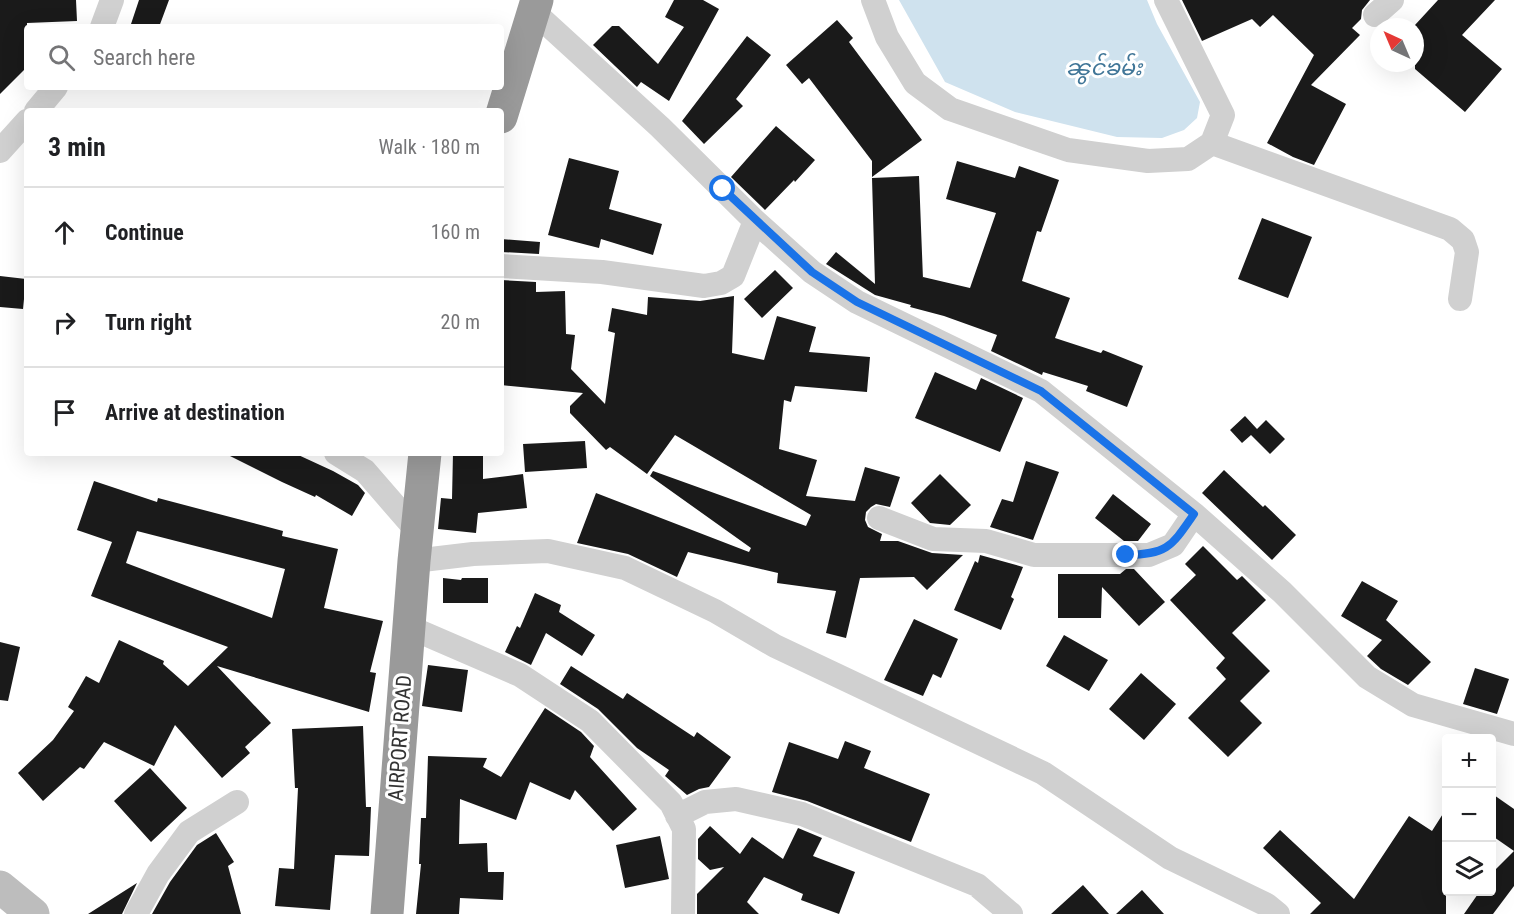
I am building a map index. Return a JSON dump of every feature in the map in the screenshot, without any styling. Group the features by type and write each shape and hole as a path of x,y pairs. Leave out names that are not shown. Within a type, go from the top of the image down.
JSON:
{"highway":[{"path":"504,108 536,6"},
{"name":"AIRPORT ROAD","path":"387,914 415,546 425,456"}],"street":[{"path":"103,24 112,0"},
{"path":"873,0 887,37 915,83 950,110 1068,150 1148,161 1188,159 1212,143 1223,115 1166,0"},
{"path":"536,6 755,221 812,272 857,302 1041,391 1194,514 1282,592 1367,677 1413,705 1514,734"},
{"path":"38,108 54,90"},
{"path":"0,151 24,124"},
{"path":"1212,143 1450,229 1463,240 1467,252 1460,299"},
{"path":"504,266 602,272 704,286 721,283 733,276 755,221"},
{"path":"341,456 365,471 415,546 473,554 548,551 625,568 715,611 775,646 1043,773 1170,858 1267,905 1278,914"},
{"path":"879,518 933,539 986,541 1034,555 1149,555 1173,545 1194,514"},
{"path":"409,627 520,675 590,721 671,804 684,829 683,914"},
{"path":"677,816 705,802 736,798 802,814 977,885 1011,914"},
{"path":"136,914 158,874 189,832 237,802"},
{"path":"0,887 33,914"}],"water":[{"name":"ၼွင်ၶမ်း","path":"899,0 1147,0 1157,24 1200,102 1197,118 1184,130 1162,138 1117,137 1015,112 945,82"}],"building":[{"path":"0,0 76,0 77,21 24,24 24,70 0,94"},
{"path":"139,0 169,0 160,24 131,24"},
{"path":"674,0 703,0 719,9 669,101 641,82 637,87 593,45 612,26 619,26 658,64 684,27 665,17"},
{"path":"1182,0 1370,0 1362,10 1361,19 1352,28 1360,35 1311,85 1346,104 1314,165 1267,143 1314,55 1273,15 1260,27 1252,19 1202,41"},
{"path":"1438,0 1495,0 1462,35 1502,69 1465,112 1418,72 1424,72 1424,18 1421,18"},
{"path":"837,20 853,38 849,42 922,140 872,177 872,161 809,78 802,84 786,65"},
{"path":"747,36 771,55 736,99 743,106 704,144 682,121"},
{"path":"776,126 815,160 765,210 731,177"},
{"path":"569,158 619,171 609,209 662,224 653,255 601,239 599,248 548,235"},
{"path":"957,161 1015,178 1019,166 1059,180 1041,232 1037,231 1022,281 1070,298 1055,338 1101,353 1103,350 1143,366 1127,407 1086,391 1088,386 1043,372 1042,375 991,351 997,335 875,295 826,264 836,252 875,284 872,178 919,176 923,279 923,277 970,288 996,213 946,199"},
{"path":"1262,218 1312,237 1288,298 1238,279"},
{"path":"504,239 540,242 539,254 504,252"},
{"path":"775,270 793,288 762,318 744,299"},
{"path":"0,276 24,279 23,309 0,307"},
{"path":"504,280 536,282 536,292 565,291 566,334 575,335 571,369 605,404 615,333 608,331 612,308 647,315 648,297 700,301 734,296 732,353 764,360 777,316 816,327 809,352 870,357 867,392 795,386 791,402 784,400 779,449 817,460 806,496 855,501 865,467 900,477 890,507 876,504 866,512 865,520 868,527 882,534 880,541 898,541 932,553 963,555 927,590 914,577 860,578 846,638 826,633 836,591 777,583 778,573 688,552 677,577 628,554 577,543 596,493 749,552 751,548 650,476 653,471 806,526 811,515 675,435 647,474 610,447 606,450 570,413 570,406 583,393 504,385"},
{"path":"935,372 976,390 981,378 1023,398 1000,452 915,418"},
{"path":"1245,416 1257,429 1266,420 1285,439 1270,454 1251,435 1242,443 1230,430"},
{"path":"585,441 587,468 525,472 523,444"},
{"path":"230,456 300,456 358,485 365,493 352,516 316,495 315,497"},
{"path":"453,456 483,456 483,479 523,474 527,508 478,513 476,533 438,529 441,498 452,499"},
{"path":"1026,461 1059,472 1033,540 990,527 1002,499 1013,502"},
{"path":"1224,470 1296,535 1272,560 1202,493"},
{"path":"940,474 971,505 950,525 930,523 911,503"},
{"path":"94,481 157,502 158,498 283,531 282,536 338,549 324,608 383,621 370,672 376,673 369,712 217,666 271,723 245,747 250,753 222,778 175,725 154,766 104,742 84,769 80,767 43,801 18,773 53,740 74,711 68,707 86,676 99,683 119,640 164,661 163,664 188,686 228,647 91,596 112,542 77,530","holes":["137,531 285,569 272,618 126,563"]},
{"path":"1113,494 1151,524 1138,541 1124,541 1095,518"},
{"path":"1203,546 1237,580 1242,576 1266,600 1232,633 1270,671 1240,701 1262,723 1228,757 1188,718 1226,679 1216,668 1225,658 1170,600 1196,575 1185,564"},
{"path":"980,555 1023,567 1011,597 1014,599 1001,630 954,610 975,561 978,563"},
{"path":"1126,569 1134,569 1165,602 1139,626 1102,587 1101,618 1058,618 1058,574 1120,574"},
{"path":"443,578 461,580 462,578 488,578 488,603 443,603"},
{"path":"1362,581 1398,601 1386,620 1431,662 1408,685 1381,669 1367,656 1382,640 1341,616"},
{"path":"535,593 561,605 559,612 595,635 582,656 546,633 531,665 505,652 517,626 520,628"},
{"path":"914,619 958,639 941,678 933,674 923,696 884,680"},
{"path":"1064,635 1108,660 1089,691 1046,666"},
{"path":"0,642 20,647 8,701 0,700"},
{"path":"428,665 468,670 462,712 422,706"},
{"path":"571,666 623,699 627,693 694,737 697,732 731,757 709,787 687,795 665,776 669,770 637,748 598,709 560,684"},
{"path":"1475,668 1509,679 1497,714 1463,704"},
{"path":"1141,673 1176,704 1144,740 1109,709"},
{"path":"545,708 581,732 594,746 590,757 637,809 613,831 575,790 570,800 530,782 516,820 460,799 459,844 487,843 488,872 504,872 503,900 460,898 459,914 416,914 421,864 419,864 421,818 426,818 428,756 487,758 483,767 501,777"},
{"path":"363,726 366,807 371,807 369,856 335,855 330,910 275,906 279,868 294,869 298,788 295,788 292,729"},
{"path":"845,741 871,751 864,768 930,794 911,842 807,801 772,792 789,742 838,759"},
{"path":"150,768 187,808 151,842 114,801"},
{"path":"1496,796 1514,809 1514,851 1496,838"},
{"path":"1442,815 1442,896 1446,896 1446,914 1310,914 1321,903 1263,848 1280,830 1354,899 1409,816 1432,831"},
{"path":"710,826 740,854 752,837 783,859 798,828 822,838 813,856 855,872 839,914 801,900 803,894 764,877 747,902 759,914 697,914 697,894 724,867 710,870 698,859 698,839"},
{"path":"216,833 234,862 228,866 241,914 152,914 170,882 197,845"},
{"path":"660,836 669,879 625,888 616,845"},
{"path":"1514,851 1514,886 1493,914 1464,914 1477,896 1496,896 1496,869"},
{"path":"137,883 122,914 88,914"},
{"path":"1083,885 1109,914 1051,914"},
{"path":"1142,890 1164,914 1116,914"}],"route":[{"path":"723,189 812,272 857,302 1041,391 1194,514 1173,545 1149,555 1126,555"}]}
